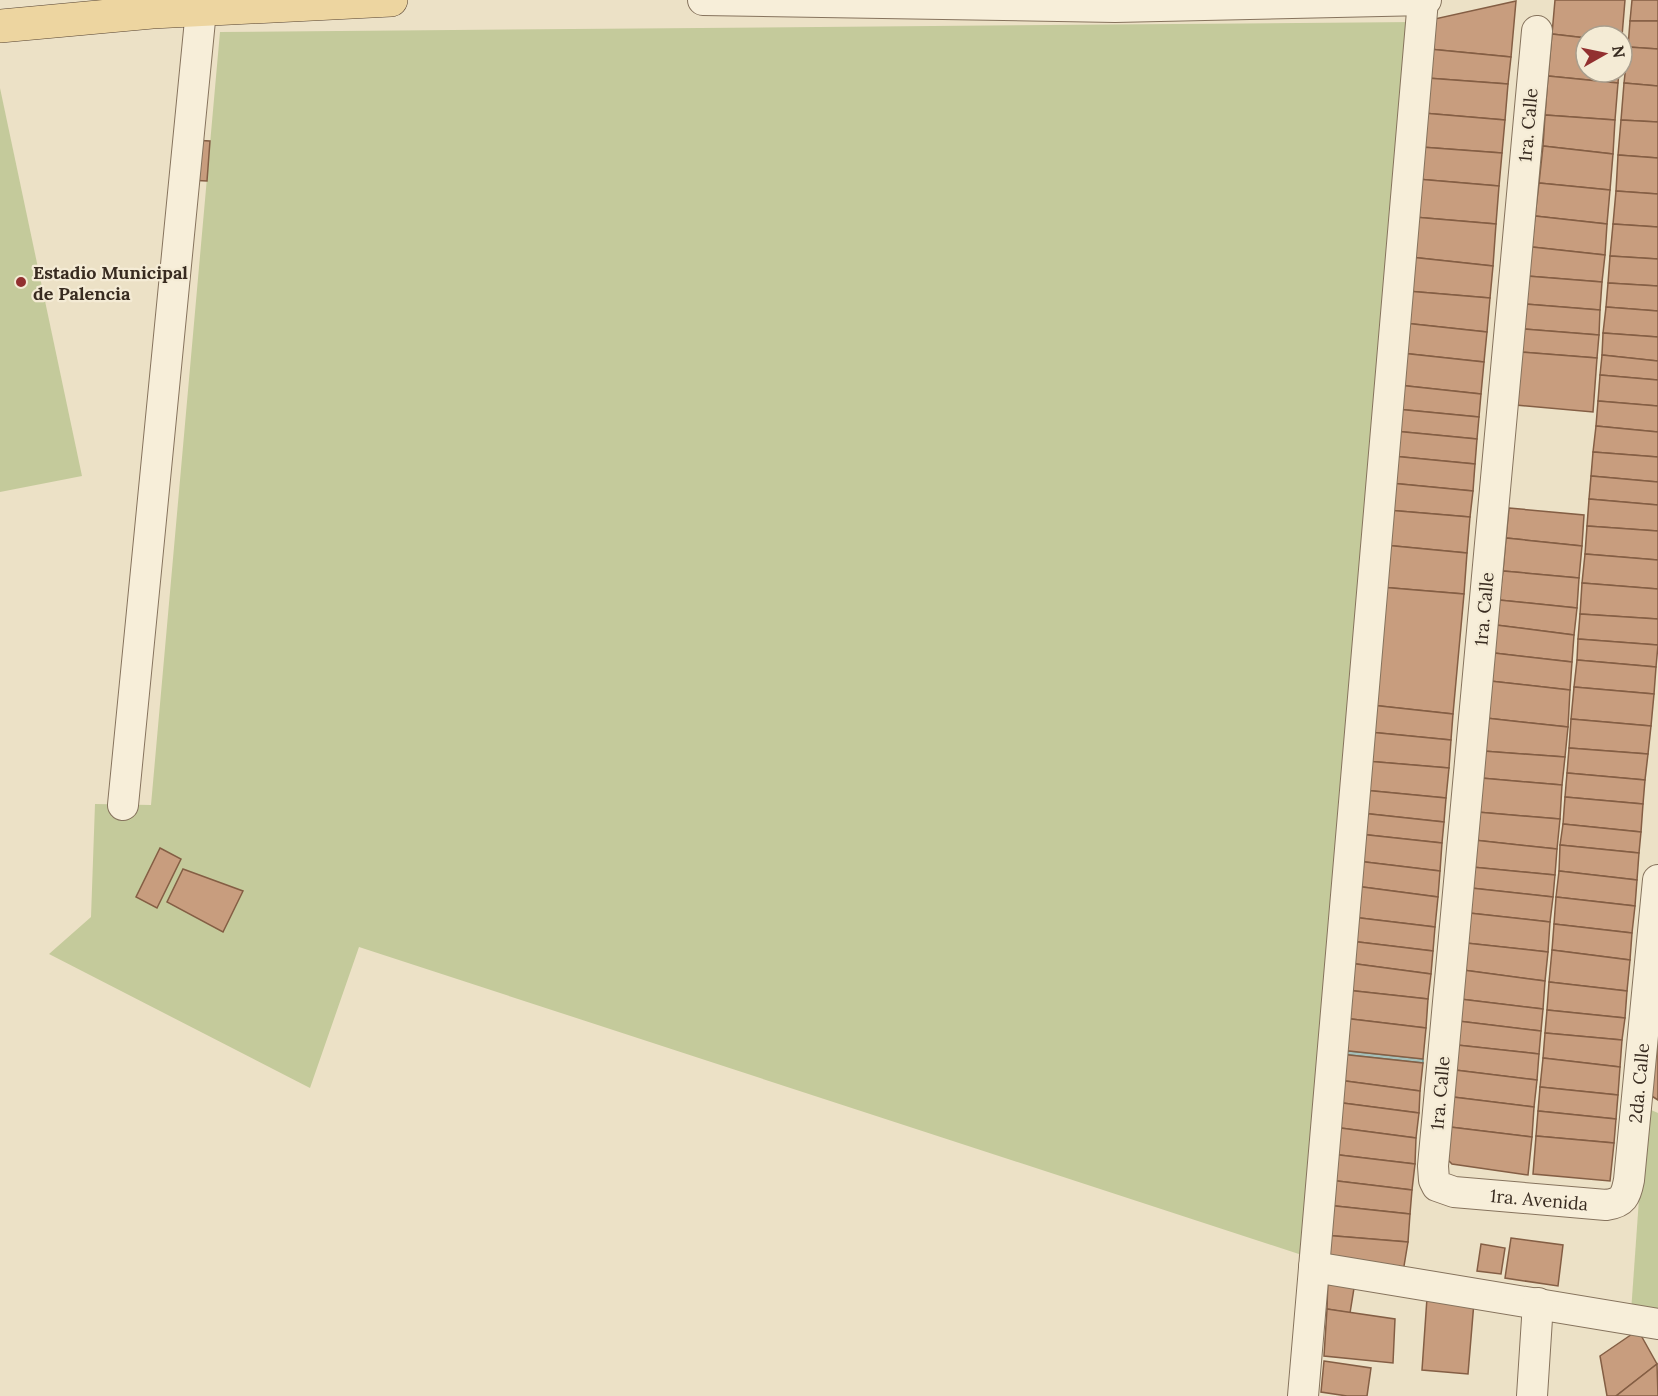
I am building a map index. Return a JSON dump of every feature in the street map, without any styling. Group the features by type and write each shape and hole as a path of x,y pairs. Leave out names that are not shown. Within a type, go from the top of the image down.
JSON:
{"main road":[{"path":"0,26 152,12 392,0"}],"street":[{"path":"703,0 1114,7 1424,0 1303,1396"},
{"path":"123,805 201,10"},
{"name":"1ra. Calle","path":"1437,1186 1433,1166 1537,31"},
{"name":"2da. Calle","path":"1629,1180 1647,1100 1658,880"},
{"name":"1ra. Avenida","path":"1437,1186 1454,1192 1606,1205 1616,1204 1623,1200 1627,1193 1629,1180"},
{"path":"1314,1267 1658,1324"},
{"path":"1532,1396 1538,1303"}],"green space":[{"path":"1415,22 1308,1257 359,947 310,1088 49,954 91,917 95,804 151,805 220,32"},
{"name":"Estadio Municipal de Palencia","path":"0,88 82,476 0,492"},
{"path":"1651,1110 1658,1113 1658,1313 1631,1312 1645,1114"}],"water":[{"path":"1340,1050 1423,1059 1423,1063 1340,1054"}],"building":[{"path":"1555,0 1625,0 1623,24 1574,24 1574,37 1552,34"},
{"path":"1632,0 1658,0 1658,21 1630,21"},
{"path":"1516,1 1511,57 1429,49 1430,20"},
{"path":"1630,21 1658,21 1658,49 1634,47 1634,24 1630,24"},
{"path":"1552,34 1574,37 1574,79 1548,76"},
{"path":"1634,47 1658,49 1658,86 1634,84"},
{"path":"1429,49 1511,57 1508,84 1427,78"},
{"path":"1548,76 1574,79 1574,84 1618,84 1615,120 1545,115"},
{"path":"1427,78 1508,84 1505,120 1423,113"},
{"path":"1624,84 1658,86 1658,122 1621,120"},
{"path":"1423,113 1505,120 1502,153 1421,147"},
{"path":"1545,115 1615,120 1613,154 1543,146"},
{"path":"1621,120 1658,122 1658,158 1618,155"},
{"path":"191,140 210,141 207,181 188,180"},
{"path":"1543,146 1613,154 1610,190 1539,183"},
{"path":"1421,147 1502,153 1499,186 1417,179"},
{"path":"1618,155 1658,158 1658,194 1616,191"},
{"path":"1417,179 1499,186 1496,224 1414,217"},
{"path":"1539,183 1610,190 1607,224 1535,216"},
{"path":"1616,191 1658,194 1658,227 1613,224"},
{"path":"1535,216 1607,224 1605,255 1532,247"},
{"path":"1414,217 1496,224 1493,266 1410,257"},
{"path":"1613,224 1658,227 1658,259 1610,256"},
{"path":"1532,247 1605,255 1602,282 1527,276"},
{"path":"1610,256 1658,259 1658,286 1608,283"},
{"path":"1410,257 1493,266 1490,298 1407,291"},
{"path":"1527,276 1602,282 1600,310 1525,304"},
{"path":"1608,283 1658,286 1658,311 1606,307"},
{"path":"1407,291 1490,298 1487,332 1404,323"},
{"path":"1525,304 1600,310 1599,335 1523,329"},
{"path":"1606,307 1658,311 1658,337 1603,333"},
{"path":"1404,323 1487,332 1484,362 1401,353"},
{"path":"1523,329 1599,335 1597,358 1521,352"},
{"path":"1603,333 1658,337 1658,361 1602,355"},
{"path":"1521,352 1597,358 1593,412 1516,405"},
{"path":"1401,353 1484,362 1481,394 1398,385"},
{"path":"1602,355 1658,361 1658,380 1600,375"},
{"path":"1600,375 1658,380 1658,406 1598,401"},
{"path":"1398,385 1481,394 1479,417 1396,409"},
{"path":"1598,401 1658,406 1658,432 1596,426"},
{"path":"1396,409 1479,417 1477,439 1394,431"},
{"path":"1596,426 1658,432 1658,457 1593,452"},
{"path":"1394,431 1477,439 1475,464 1392,456"},
{"path":"1593,452 1658,457 1658,482 1591,476"},
{"path":"1392,456 1475,464 1473,491 1390,483"},
{"path":"1591,476 1658,482 1658,505 1589,499"},
{"path":"1390,483 1473,491 1470,517 1387,510"},
{"path":"1589,499 1658,505 1658,531 1587,526"},
{"path":"1509,508 1584,515 1582,546 1506,538"},
{"path":"1387,510 1470,517 1467,553 1384,545"},
{"path":"1587,526 1658,531 1658,560 1585,554"},
{"path":"1506,538 1582,546 1579,578 1503,571"},
{"path":"1384,545 1467,553 1464,594 1380,587"},
{"path":"1585,554 1658,560 1658,589 1582,583"},
{"path":"1503,571 1579,578 1577,608 1499,600"},
{"path":"1582,583 1658,589 1658,619 1580,614"},
{"path":"1380,587 1464,594 1453,714 1371,705"},
{"path":"1499,600 1577,608 1574,635 1496,625"},
{"path":"1580,614 1658,619 1658,645 1578,639"},
{"path":"1496,625 1574,635 1572,662 1494,653"},
{"path":"1578,639 1658,645 1656,667 1577,660"},
{"path":"1494,653 1572,662 1570,690 1490,681"},
{"path":"1577,660 1656,667 1654,694 1574,687"},
{"path":"1490,681 1570,690 1568,727 1486,718"},
{"path":"1574,687 1654,694 1651,726 1571,719"},
{"path":"1371,705 1453,714 1451,740 1369,732"},
{"path":"1486,718 1568,727 1565,757 1483,751"},
{"path":"1571,719 1651,726 1648,754 1569,748"},
{"path":"1369,732 1451,740 1449,768 1366,761"},
{"path":"1569,748 1648,754 1645,780 1567,773"},
{"path":"1483,751 1565,757 1562,785 1481,778"},
{"path":"1366,761 1449,768 1446,798 1363,790"},
{"path":"1567,773 1645,780 1643,804 1565,797"},
{"path":"1481,778 1562,785 1560,819 1477,812"},
{"path":"1363,790 1446,798 1444,822 1361,813"},
{"path":"1565,797 1643,804 1641,832 1563,824"},
{"path":"1477,812 1560,819 1557,849 1474,840"},
{"path":"1361,813 1444,822 1442,843 1359,834"},
{"path":"1563,824 1641,832 1639,853 1560,845"},
{"path":"1359,834 1442,843 1440,871 1357,861"},
{"path":"1474,840 1557,849 1555,875 1472,867"},
{"path":"1560,845 1639,853 1637,880 1559,871"},
{"path":"160,848 181,859 157,908 136,897"},
{"path":"1357,861 1440,871 1438,897 1355,886"},
{"path":"1472,867 1555,875 1553,897 1471,888"},
{"path":"183,869 243,891 223,932 167,902"},
{"path":"1559,871 1637,880 1635,906 1556,897"},
{"path":"1355,886 1438,897 1435,927 1352,917"},
{"path":"1471,888 1553,897 1550,922 1469,913"},
{"path":"1556,897 1635,906 1632,933 1554,924"},
{"path":"1469,913 1550,922 1548,952 1466,943"},
{"path":"1352,917 1435,927 1433,951 1350,941"},
{"path":"1554,924 1632,933 1630,960 1552,950"},
{"path":"1350,941 1433,951 1431,974 1349,963"},
{"path":"1466,943 1548,952 1545,981 1463,970"},
{"path":"1552,950 1630,960 1627,991 1549,982"},
{"path":"1349,963 1431,974 1428,999 1346,990"},
{"path":"1463,970 1545,981 1543,1009 1460,999"},
{"path":"1549,982 1627,991 1625,1018 1547,1010"},
{"path":"1346,990 1428,999 1426,1028 1343,1018"},
{"path":"1460,999 1543,1009 1541,1031 1458,1021"},
{"path":"1547,1010 1625,1018 1622,1040 1545,1033"},
{"path":"1343,1018 1426,1028 1423,1059 1340,1050"},
{"path":"1458,1021 1541,1031 1539,1054 1457,1045"},
{"path":"1545,1033 1622,1040 1620,1067 1543,1058"},
{"path":"1654,1037 1658,1039 1658,1100 1647,1093"},
{"path":"1457,1045 1539,1054 1537,1080 1455,1070"},
{"path":"1340,1054 1423,1063 1420,1091 1338,1080"},
{"path":"1543,1058 1620,1067 1618,1095 1540,1087"},
{"path":"1455,1070 1537,1080 1534,1107 1453,1097"},
{"path":"1338,1080 1420,1091 1419,1113 1335,1102"},
{"path":"1540,1087 1618,1095 1616,1119 1538,1111"},
{"path":"1453,1097 1534,1107 1532,1137 1450,1127"},
{"path":"1335,1102 1419,1113 1416,1138 1333,1127"},
{"path":"1538,1111 1616,1119 1614,1143 1536,1136"},
{"path":"1333,1127 1416,1138 1415,1164 1331,1154"},
{"path":"1450,1127 1532,1137 1528,1175 1452,1164 1448,1160"},
{"path":"1536,1136 1614,1143 1610,1181 1533,1174"},
{"path":"1331,1154 1415,1164 1412,1190 1329,1180"},
{"path":"1329,1180 1412,1190 1410,1214 1326,1205"},
{"path":"1326,1205 1410,1214 1408,1242 1323,1235"},
{"path":"1323,1235 1408,1242 1403,1272 1320,1258"},
{"path":"1511,1238 1563,1245 1558,1286 1505,1278"},
{"path":"1481,1244 1505,1248 1501,1274 1477,1271"},
{"path":"1328,1276 1355,1282 1350,1313 1327,1309"},
{"path":"1427,1298 1474,1302 1468,1374 1422,1370"},
{"path":"1327,1309 1395,1319 1393,1363 1324,1356"},
{"path":"1638,1330 1657,1364 1616,1396 1607,1396 1600,1356"},
{"path":"1324,1361 1371,1368 1367,1396 1321,1392"},
{"path":"1657,1364 1658,1396 1616,1396"}],"place":[{"name":"Estadio Municipal de Palencia","path":"21,282"}]}
